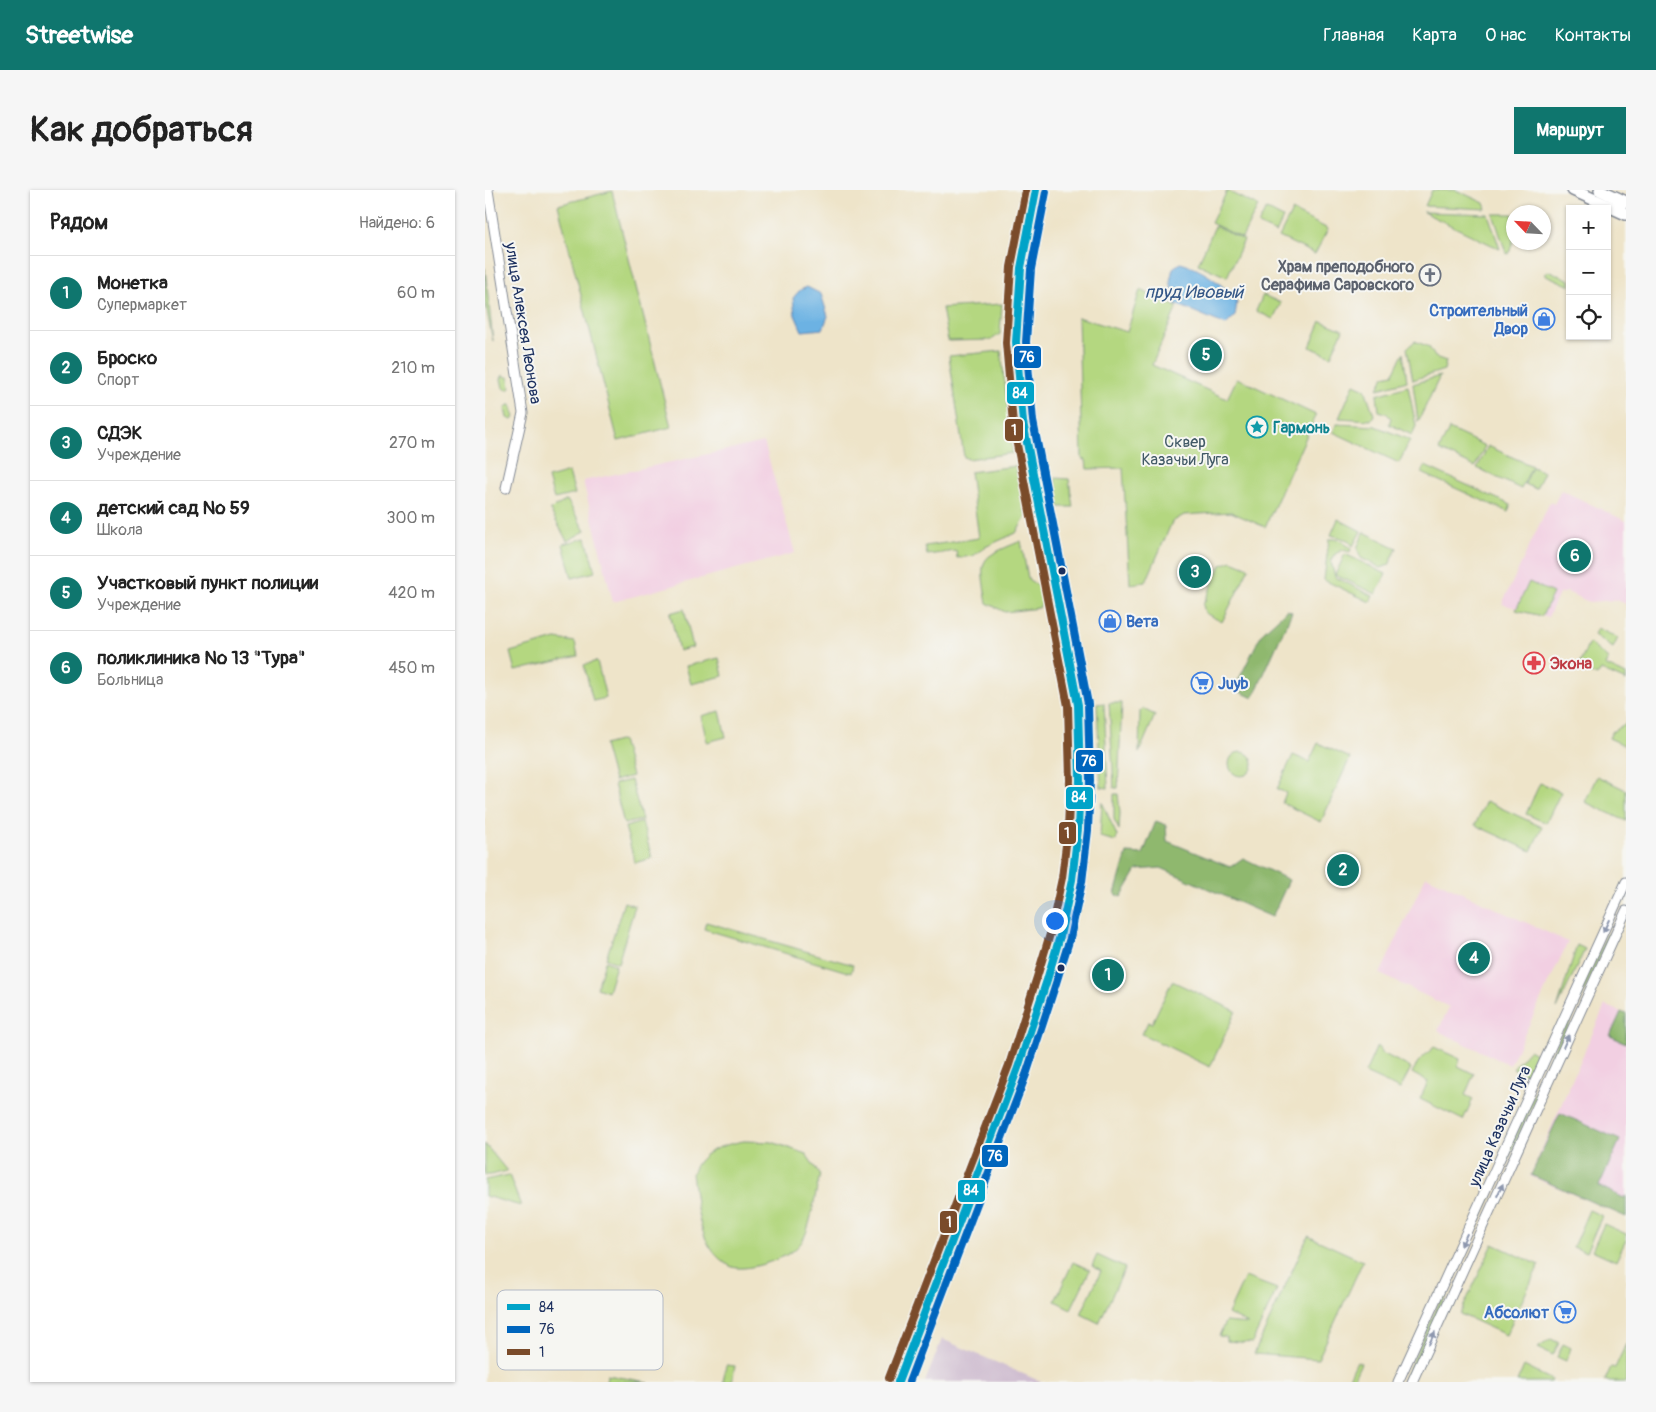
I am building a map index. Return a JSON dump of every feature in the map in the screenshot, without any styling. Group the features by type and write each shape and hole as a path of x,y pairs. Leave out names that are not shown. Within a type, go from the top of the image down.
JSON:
{"main road":[{"path":"898,1382 1018,1068 1039,1006 1060,936 1072,880 1078,829 1078,705 1025,431 1016,342 1021,268 1026,232 1036,190"},
{"path":"1573,190 1626,214"},
{"path":"1600,190 1626,202"}],"street":[{"name":"улица Алексея Леонова","path":"487,190 523,414 506,488"},
{"name":"улица Казачьи Луга","path":"1398,1382 1626,882"},
{"name":"улица Казачьи Луга","path":"1412,1382 1626,911"}],"shaded area":[{"path":"764,442 795,553 613,602 583,481"},
{"path":"1561,490 1626,521 1626,604 1617,600 1589,602 1567,592 1559,594 1548,617 1502,604 1550,502 1554,504"},
{"path":"1426,876 1568,942 1510,1065 1438,1031 1449,1007 1380,974"},
{"path":"1605,1005 1626,1014 1626,1217 1530,1176"},
{"path":"942,1339 1042,1382 925,1382"}],"green space":[{"path":"1432,190 1456,190 1484,203 1486,209 1425,206"},
{"path":"612,191 671,427 618,441 558,205"},
{"path":"1227,191 1258,206 1242,238 1211,223"},
{"path":"1266,209 1283,218 1276,233 1258,225"},
{"path":"1292,211 1328,229 1315,254 1279,237"},
{"path":"1423,212 1488,214 1500,249"},
{"path":"1493,214 1506,214 1506,250 1510,250 1509,254 1506,253"},
{"path":"1215,226 1244,240 1227,277 1198,264"},
{"path":"485,268 493,341 485,302"},
{"path":"1550,271 1566,278 1566,284 1544,274"},
{"name":"Сквер Казачьи Луга","path":"1140,290 1177,307 1152,365 1227,399 1237,378 1316,415 1265,527 1231,512 1184,515 1172,522 1146,582 1130,584 1123,468 1087,469 1086,460 1082,459 1078,317 1127,332"},
{"path":"1263,295 1281,303 1273,319 1256,311"},
{"path":"1002,304 1000,334 991,340 948,341 942,308"},
{"path":"1321,321 1343,330 1331,356 1310,347"},
{"path":"1415,341 1429,347 1435,357 1446,361 1444,370 1413,380 1407,348"},
{"path":"1001,351 1013,453 968,459 964,457 949,356"},
{"path":"1403,353 1407,381 1378,389 1384,376 1393,374"},
{"path":"503,375 509,378 510,388 508,390 503,388 501,379"},
{"path":"1440,376 1418,422 1413,384"},
{"path":"1354,384 1365,389 1374,415 1371,420 1339,418"},
{"path":"1408,386 1416,426 1412,435 1389,424 1391,418 1386,413 1379,411 1377,395"},
{"path":"508,405 511,405 515,417 512,420 507,418 505,409"},
{"path":"1337,424 1375,426 1410,440 1399,463 1333,432"},
{"path":"1449,429 1485,446 1475,467 1439,450"},
{"path":"1488,446 1532,466 1521,489 1477,468"},
{"path":"1016,466 1026,517 1016,533 985,547 973,556 957,558 956,551 927,555 925,546 979,538 970,472"},
{"path":"1425,466 1511,505 1508,512 1422,473"},
{"path":"1532,467 1544,472 1536,489 1525,484"},
{"path":"569,472 575,494 554,499 548,478"},
{"path":"1055,478 1069,479 1073,507 1059,507"},
{"path":"567,500 585,531 567,541 550,510"},
{"path":"1338,519 1361,531 1353,546 1348,540 1331,535"},
{"path":"1364,532 1397,548 1389,565 1381,568 1361,558 1357,548"},
{"path":"586,538 595,572 572,578 563,544"},
{"path":"1329,539 1338,539 1351,548 1350,552 1343,550 1335,554 1331,562 1335,577 1373,596 1370,602 1324,580"},
{"path":"1021,541 1028,579 1041,588 1044,600 1039,608 1005,612 987,603 983,568 989,556"},
{"path":"1345,554 1386,574 1376,594 1335,575"},
{"path":"1232,561 1249,568 1222,622 1205,613 1203,605 1221,565"},
{"path":"1529,582 1553,593 1542,616 1516,610"},
{"path":"684,609 693,647 679,651 670,613"},
{"path":"1287,610 1292,612 1253,698 1234,689 1262,633"},
{"path":"1597,628 1618,638 1613,648 1594,635"},
{"path":"556,639 575,642 578,656 515,671 510,652"},
{"path":"1589,643 1608,659 1605,665 1626,675 1626,681 1601,670 1597,676 1578,667"},
{"path":"719,658 723,676 691,684 686,666"},
{"path":"597,661 606,698 593,701 584,665"},
{"path":"1104,703 1108,788 1101,787 1097,704"},
{"path":"1109,703 1122,703 1118,788 1114,788"},
{"path":"1143,709 1155,715 1139,753 1140,711"},
{"path":"720,711 726,737 707,742 701,716"},
{"path":"1626,723 1626,746 1609,738 1612,732"},
{"path":"622,740 632,776 614,781 604,745"},
{"path":"1318,743 1350,758 1321,822 1282,803 1286,793 1277,789 1293,755 1309,762"},
{"path":"1241,752 1250,755 1253,764 1250,773 1241,776 1232,773 1229,764 1232,755"},
{"path":"1597,776 1626,790 1626,821 1585,802"},
{"path":"631,780 642,820 624,824 614,784"},
{"path":"1540,783 1561,792 1546,823 1526,814"},
{"path":"1114,794 1118,794 1119,830 1114,819"},
{"path":"1486,801 1542,827 1531,851 1475,825"},
{"path":"1102,802 1117,836 1116,841 1100,837"},
{"path":"1156,821 1166,825 1167,841 1230,867 1243,858 1289,880 1272,917 1161,868 1137,870 1121,897 1115,894 1127,853 1143,854"},
{"path":"642,822 652,858 635,863 625,827"},
{"path":"624,902 635,906 618,963 606,959"},
{"path":"706,922 853,965 851,973 704,929"},
{"path":"1607,934 1610,935 1548,1070 1545,1069"},
{"path":"1577,945 1585,949 1557,1009"},
{"path":"605,961 616,965 608,992 597,988"},
{"path":"1172,981 1236,1011 1210,1067 1142,1034 1148,1022 1152,1023"},
{"path":"1621,1012 1626,1014 1626,1043 1610,1036"},
{"path":"1377,1046 1382,1053 1411,1068 1400,1089 1365,1073"},
{"path":"1434,1047 1460,1059 1458,1066 1474,1074 1465,1095 1473,1099 1463,1120 1420,1099 1428,1082 1412,1073 1418,1062"},
{"path":"1529,1050 1536,1054 1527,1075 1513,1068"},
{"path":"1542,1076 1545,1077 1407,1382 1403,1382"},
{"path":"1560,1113 1620,1140 1599,1186 1624,1198 1626,1195 1626,1217 1531,1175"},
{"path":"744,1141 772,1142 806,1154 820,1175 809,1224 801,1243 793,1251 778,1259 738,1268 730,1266 719,1258 705,1238 698,1212 692,1174 700,1160 713,1150"},
{"path":"485,1144 507,1171 485,1175"},
{"path":"509,1175 521,1206 485,1196 485,1180"},
{"path":"1589,1210 1602,1216 1586,1252 1573,1247"},
{"path":"1604,1224 1626,1234 1626,1240 1616,1261 1592,1250"},
{"path":"1308,1236 1363,1261 1318,1359 1254,1354"},
{"path":"1493,1244 1539,1265 1506,1335 1460,1314"},
{"path":"1097,1255 1125,1268 1099,1323 1081,1314 1101,1271 1092,1266"},
{"path":"1073,1262 1090,1270 1071,1309 1055,1301"},
{"path":"1245,1277 1277,1289 1252,1343 1226,1341 1226,1337 1219,1336 1225,1322 1248,1324 1228,1314"},
{"path":"1551,1339 1559,1343 1553,1355 1538,1348"},
{"path":"1563,1344 1571,1348 1566,1361 1557,1357"},
{"path":"1626,1344 1626,1382 1610,1382 1605,1380 1611,1367 1615,1368"},
{"path":"1357,1361 1361,1363 1352,1382 1347,1382"},
{"path":"726,1365 735,1366 732,1382 723,1382"},
{"path":"1524,1366 1552,1380 1551,1382 1517,1382"},
{"path":"607,1375 648,1382 606,1382"}],"water":[{"name":"пруд Ивовый","path":"1180,263 1188,265 1212,278 1226,289 1237,302 1235,316 1226,325 1176,304 1170,281 1173,268"},
{"path":"807,287 821,294 828,316 823,329 802,331 795,315 793,298 800,290"}],"transit line":[{"name":"1","path":"889,1378 1009,1065 1050,934 1062,878 1068,828 1070,780 1068,706 1013,424 1006,343 1011,267 1026,190"},
{"name":"84","path":"898,1382 1018,1068 1047,980 1060,936 1072,880 1078,829 1080,780 1078,705 1023,422 1016,342 1021,268 1036,190"},
{"name":"76","path":"909,1382 1027,1072 1056,983 1070,938 1082,882 1088,830 1090,780 1088,704 1033,421 1026,342 1031,269 1046,192"}],"place":[{"name":"Храм преподобного Серафима Саровского","path":"1430,275"},
{"name":"Строительный Двор","path":"1544,319"},
{"name":"Участковый пункт полиции","path":"1206,355"},
{"name":"Гармонь","path":"1257,427"},
{"name":"поликлиника № 13 \"Тура\"","path":"1575,556"},
{"name":"СДЭК","path":"1195,572"},
{"name":"Вета","path":"1110,621"},
{"name":"Экона","path":"1534,663"},
{"name":"Juyb","path":"1202,683"},
{"name":"Броско","path":"1343,870"},
{"name":"детский сад № 59","path":"1474,958"},
{"name":"Монетка","path":"1108,975"},
{"name":"Абсолют","path":"1565,1312"}]}
